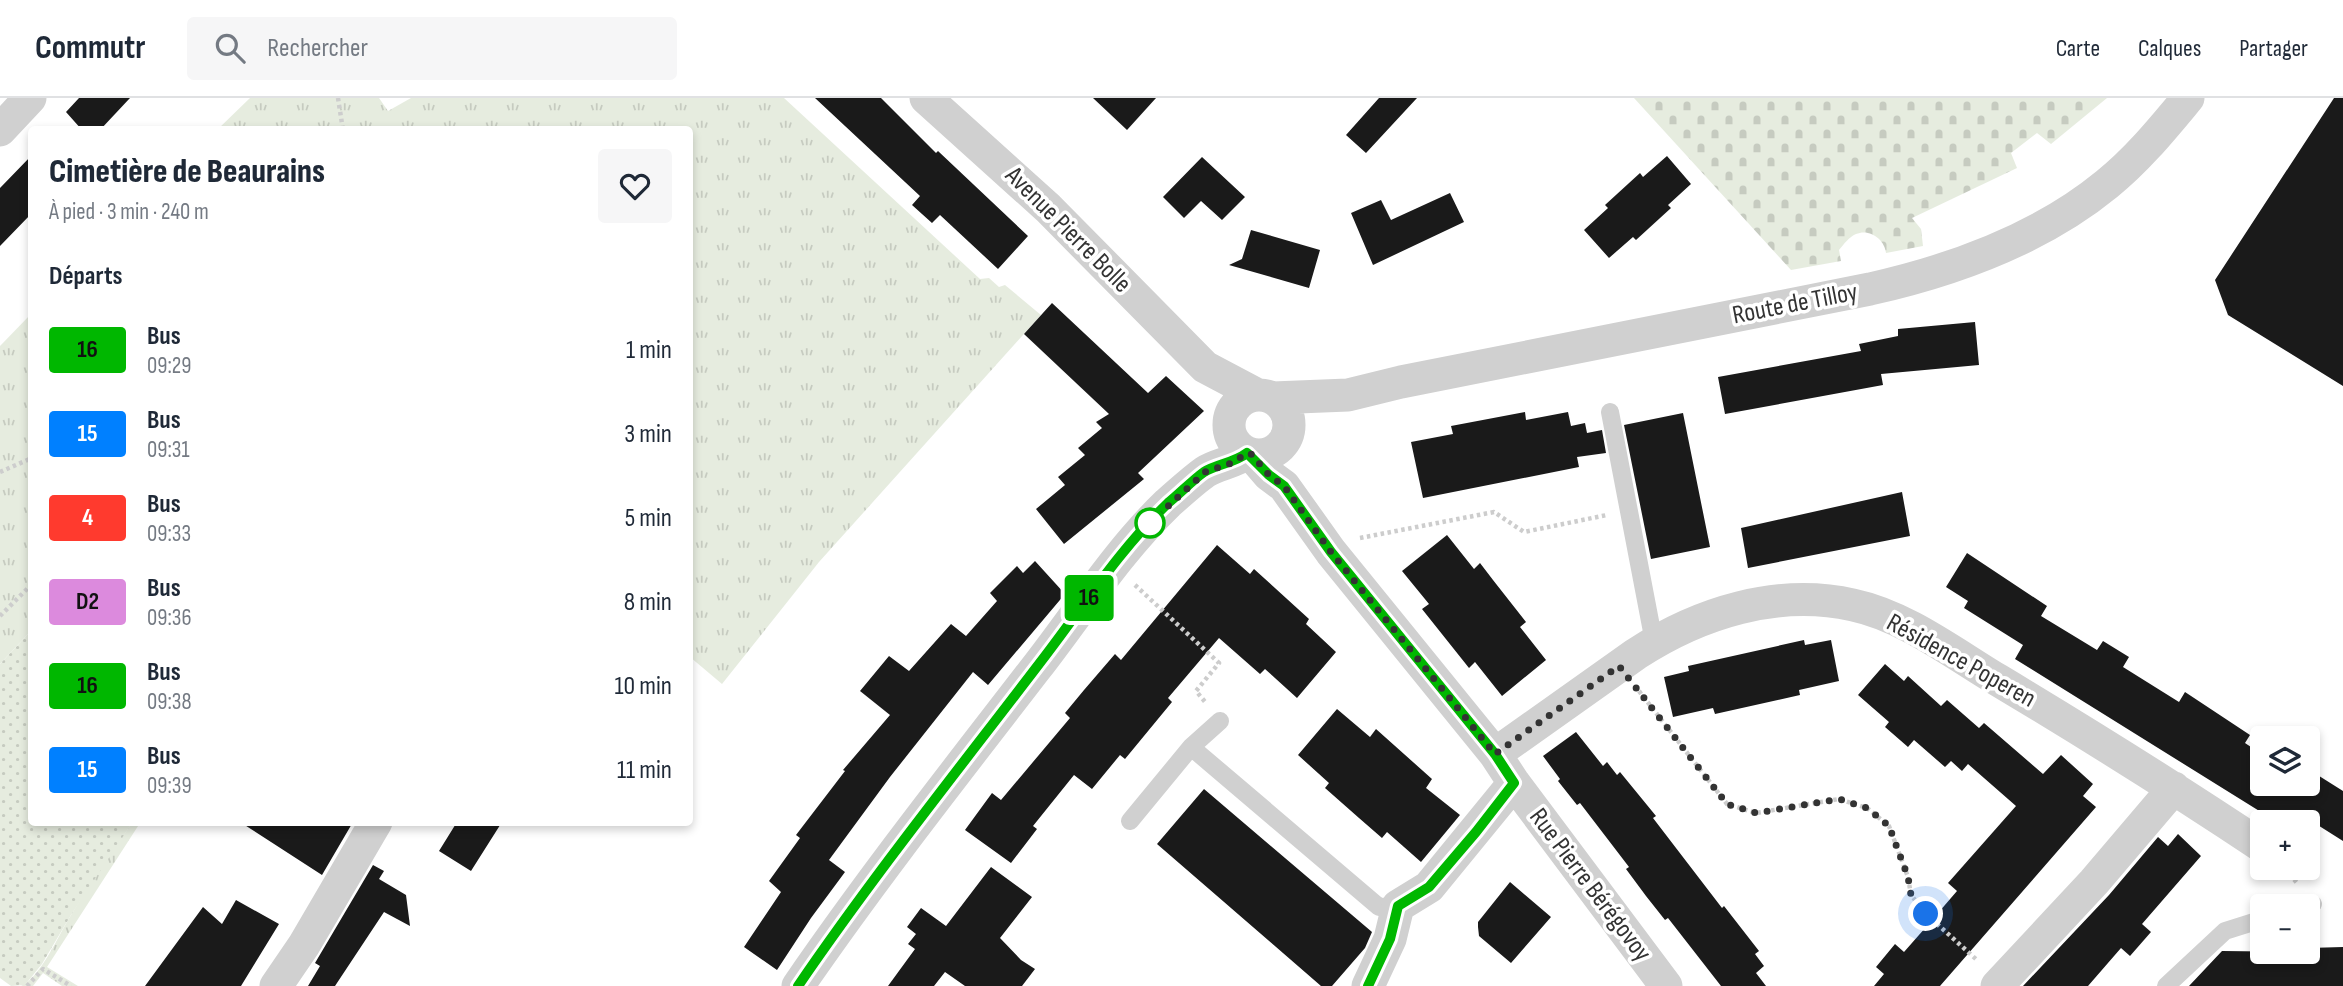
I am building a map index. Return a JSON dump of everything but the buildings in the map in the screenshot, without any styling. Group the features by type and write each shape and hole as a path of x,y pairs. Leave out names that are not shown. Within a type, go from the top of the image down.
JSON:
{"street":[{"path":"0,130 30,98"},
{"name":"Avenue Pierre Bolle","path":"926,98 1048,208 1205,367 1265,396"},
{"name":"Route de Tilloy","path":"1265,396 1348,395 1401,382 1870,289 1942,270 2031,235 2080,204 2108,183 2148,146 2188,98"},
{"name":"Avenue Pierre Bolle","path":"1205,367 1229,421"},
{"name":"Route de Tilloy","path":"1286,436 1306,418 1348,395"},
{"path":"1284,486 1288,418 1283,406 1265,396 1238,403 1229,421 1231,437 1249,453 1263,454 1275,450 1286,436"},
{"path":"798,986 942,788 1120,556 1168,503 1205,472 1232,463 1249,453"},
{"name":"Rue Pierre Bérégovoy","path":"1249,453 1269,475 1284,486 1331,552 1495,754 1666,986"},
{"name":"Résidence Poperen","path":"1495,754 1654,642 1703,618 1758,603 1791,598 1853,605 1896,620 2174,788 2250,838"},
{"path":"1368,986 1390,939 1398,906 1429,887 1514,783"},
{"path":"1999,984 2094,882 2174,788"},
{"path":"276,986 374,826"}],"lane":[{"path":"1610,412 1654,642"},
{"path":"1130,821 1191,747 1220,721"},
{"path":"1191,747 1379,908 1398,906"},
{"path":"2166,986 2225,931 2250,923"}],"path":[{"path":"338,98 342,126"},
{"path":"0,471 28,460"},
{"path":"1331,552 1353,540 1494,512 1524,532 1629,511"},
{"path":"1140,576 1134,584 1219,663 1196,691 1220,721"},
{"path":"0,616 28,588"},
{"path":"1619,666 1727,804 1756,813 1839,799 1867,808 1889,826 1908,877 1911,895 1926,914 1999,984"},
{"path":"27,986 43,969 71,986"}],"green space":[{"path":"250,98 379,98 388,111 411,98 784,98 980,279 989,278 999,287 1005,285 1041,315 819,562 722,684 693,660 693,126 221,126"},
{"path":"1634,98 2107,98 2051,144 2037,133 2011,153 2017,168 1912,218 1921,229 1923,246 1886,253 1876,236 1861,233 1851,237 1839,250 1841,261 1791,270"},
{"path":"28,317 28,634 0,664 0,346"},
{"path":"28,634 28,826 130,826 42,964 25,985 11,986 0,978 0,664"},
{"path":"130,826 138,826 47,967 78,986 62,986 43,973 33,986 21,986 36,974 86,891"}],"bus line":[{"name":"16","path":"798,986 942,788 1120,556 1168,503 1205,472 1232,463 1247,453 1284,486 1331,552 1495,754 1514,783 1429,887 1398,906 1390,939 1368,986"}],"route":[{"path":"1150,523 1168,503 1205,472 1232,463 1247,453 1251,454 1269,475 1284,486 1331,552 1495,754 1619,666 1727,804 1756,813 1839,799 1867,808 1889,826 1908,877 1911,895 1926,914"}]}
